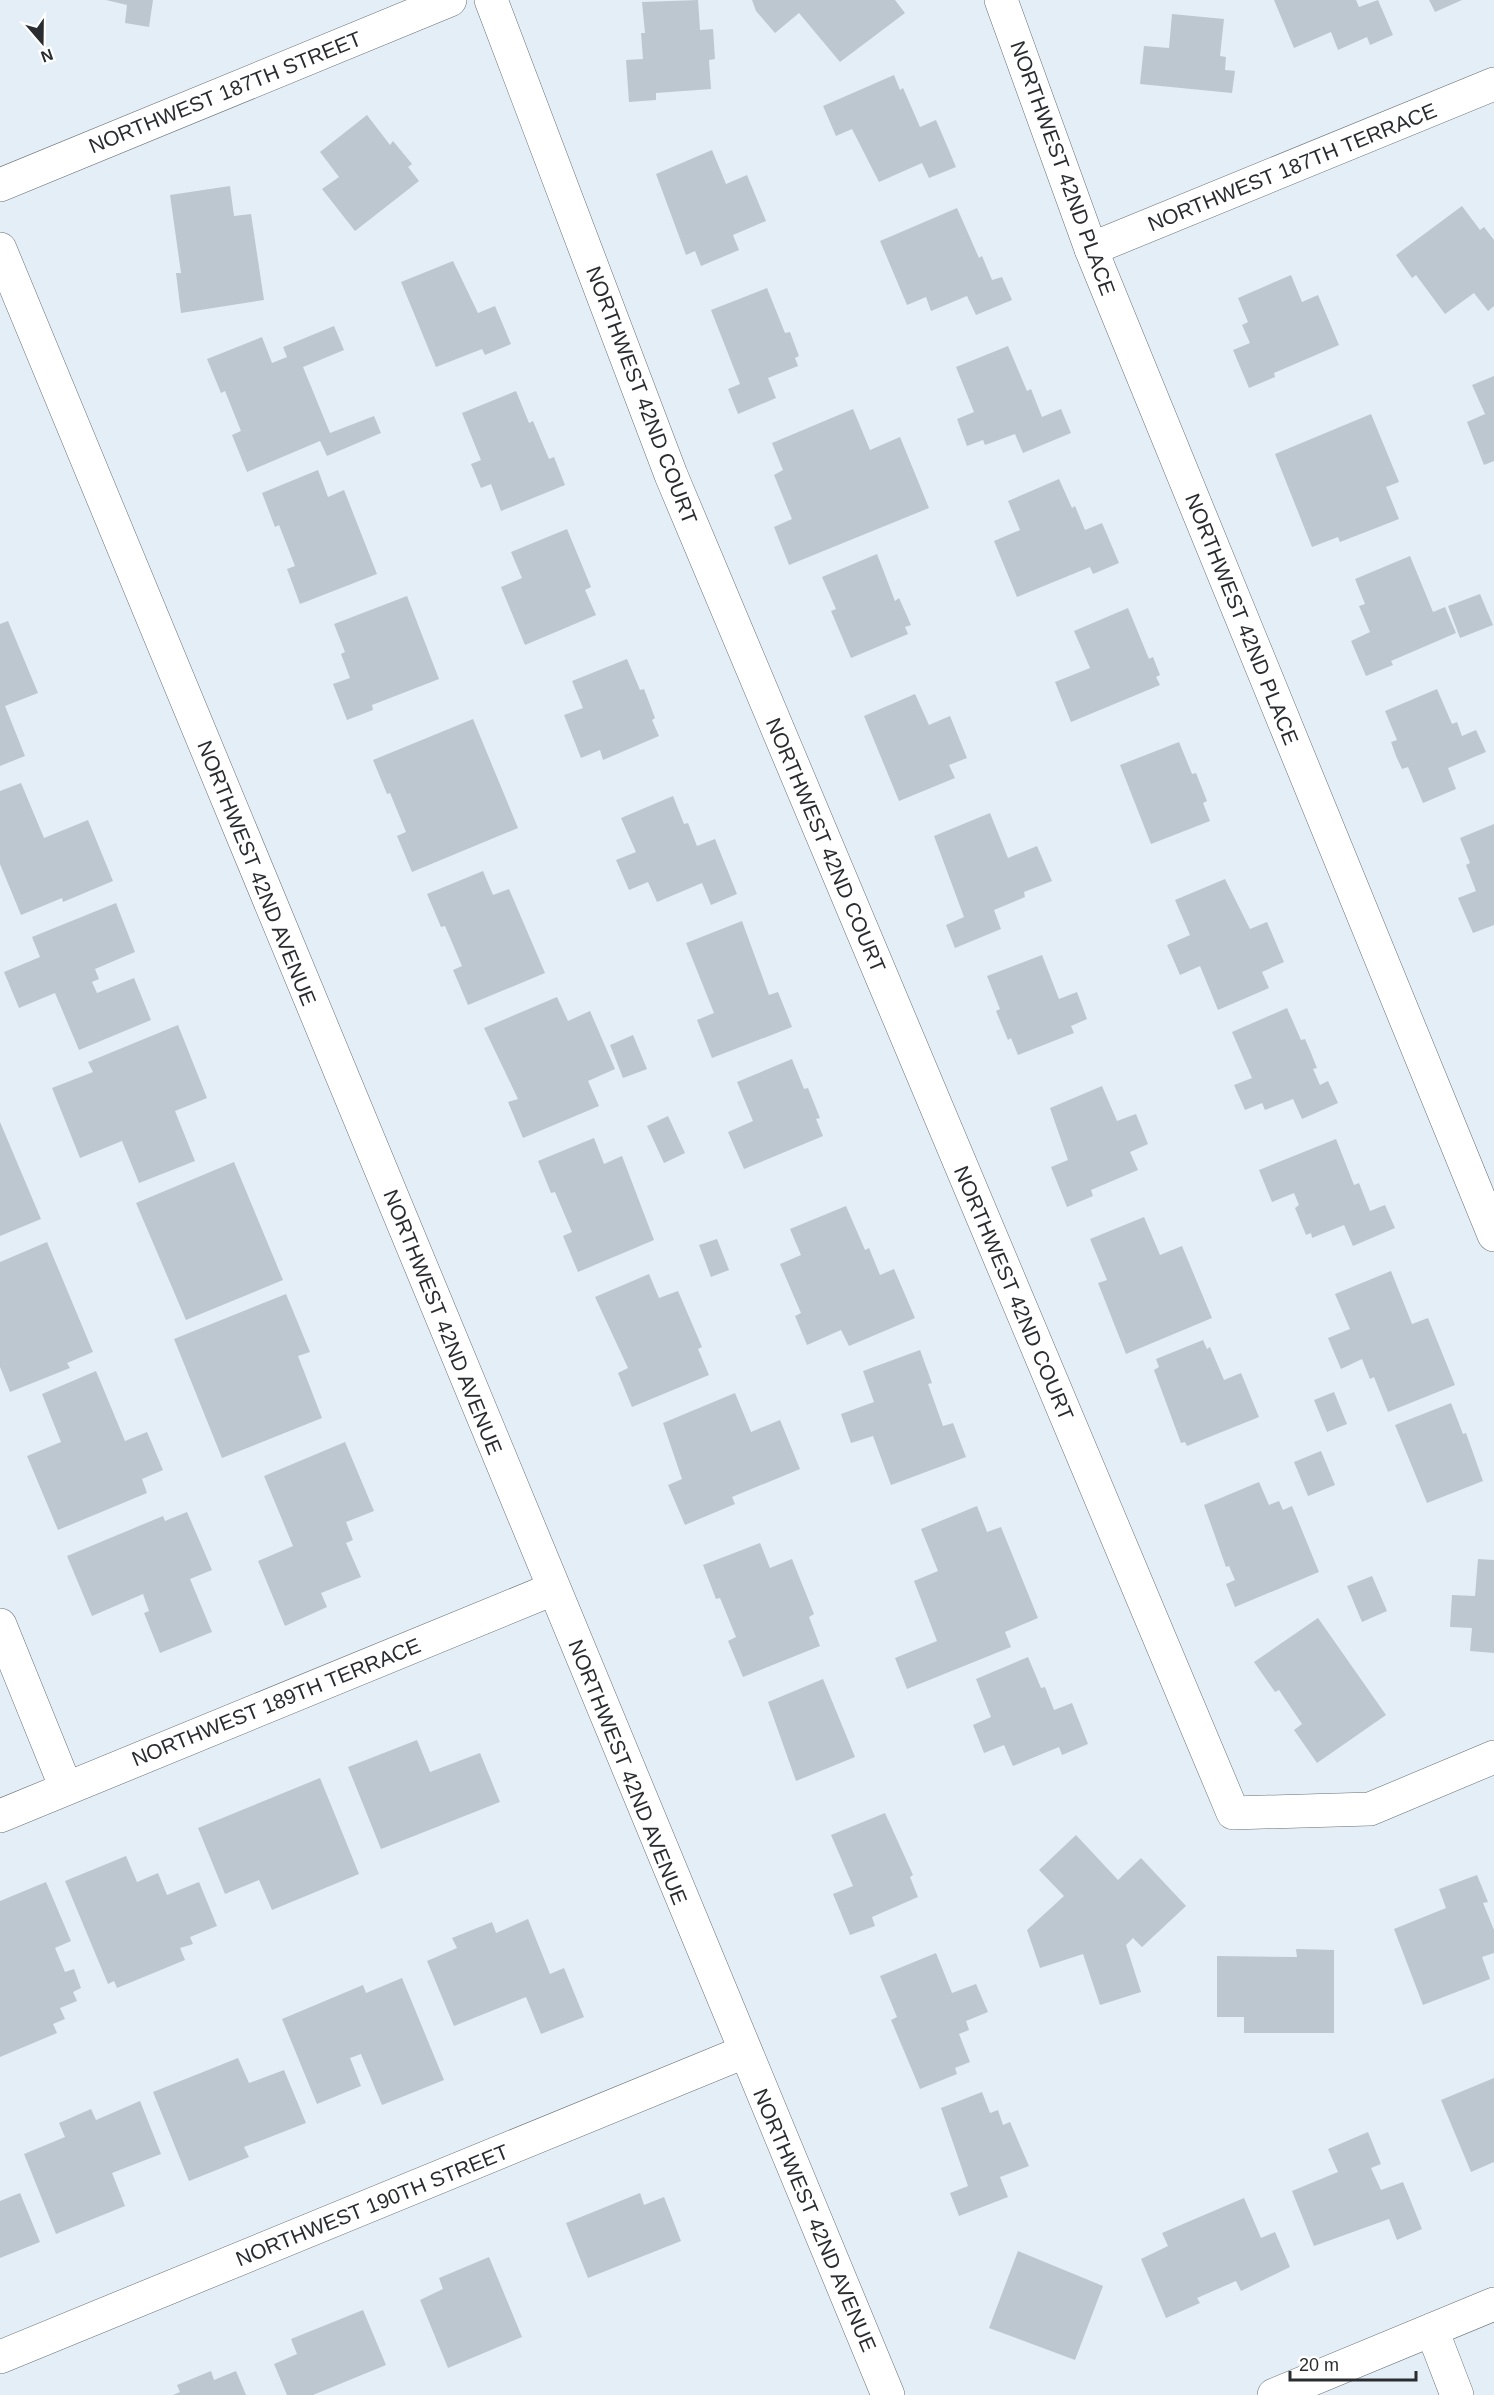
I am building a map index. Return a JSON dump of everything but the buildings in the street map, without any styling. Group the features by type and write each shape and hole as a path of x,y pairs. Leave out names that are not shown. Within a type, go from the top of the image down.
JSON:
{"street":[{"name":"NORTHWEST 187TH STREET","path":"0,185 450,0"},
{"name":"NORTHWEST 42ND COURT","path":"491,0 671,475 1177,1684 1233,1812 1370,1809 1494,1758"},
{"name":"NORTHWEST 42ND PLACE","path":"1001,0 1091,249 1494,1235"},
{"name":"NORTHWEST 187TH TERRACE","path":"1091,249 1494,84"},
{"name":"NORTHWEST 42ND AVENUE","path":"0,249 744,2052 888,2395"},
{"name":"NORTHWEST 189TH TERRACE","path":"0,1815 553,1589"},
{"path":"0,1625 66,1788"},
{"name":"NORTHWEST 190TH STREET","path":"0,2357 744,2052"},
{"path":"1274,2395 1494,2304"},
{"path":"1432,2330 1457,2395"}]}
